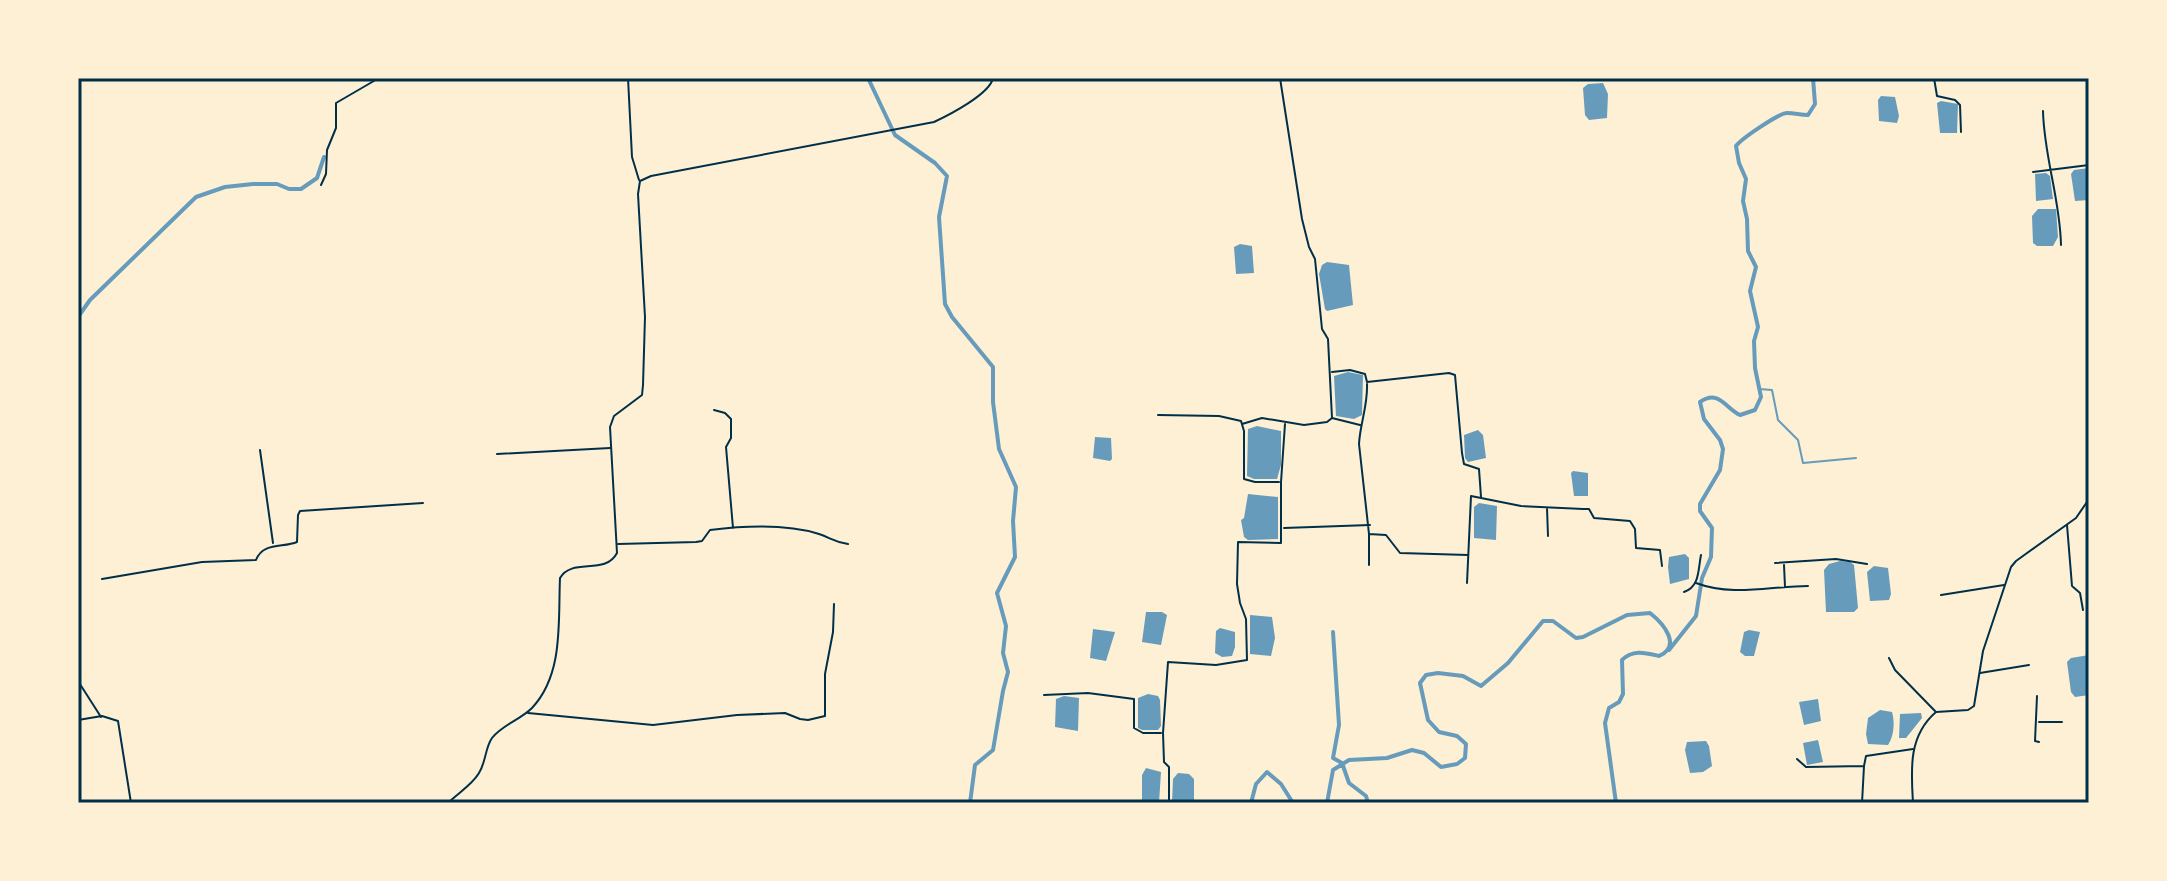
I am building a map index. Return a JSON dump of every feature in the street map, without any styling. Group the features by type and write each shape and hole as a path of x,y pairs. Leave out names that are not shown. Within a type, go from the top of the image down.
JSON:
{"street":[{"path":"321,185 326,174 327,150 336,128 336,103 379,78"},
{"path":"448,803 480,772 490,740 527,713 545,690 555,660 560,620 560,578 563,573 610,562 616,557 610,427 614,416 642,395 645,317 638,194 640,181 632,157 628,78"},
{"path":"1280,78 1302,219 1315,259 1322,329 1328,339 1332,418"},
{"path":"1934,78 1937,96 1955,100 1960,105 1961,132"},
{"path":"2026,78 2043,78"},
{"path":"640,181 651,176 934,122 951,115 989,88 993,80"},
{"path":"2043,111 2044,149 2054,181 2061,245"},
{"path":"2033,172 2089,165"},
{"path":"1329,373 1355,370 1365,374 1367,382 1366,409 1359,444 1369,525 1369,565"},
{"path":"1367,382 1449,373 1455,375 1464,464 1479,469 1480,498"},
{"path":"714,410 725,413 731,419 731,438 726,447 733,529"},
{"path":"1158,415 1219,416 1234,418 1242,424"},
{"path":"1242,424 1262,418 1304,425 1327,422 1332,418"},
{"path":"1332,418 1361,425"},
{"path":"1242,424 1244,479 1281,482"},
{"path":"1169,803 1169,767 1164,762 1163,733 1168,662 1216,665 1247,660 1246,619 1237,584 1238,542 1281,543 1285,424"},
{"path":"497,454 611,448"},
{"path":"260,450 274,546"},
{"path":"1467,583 1471,496 1521,506 1589,509 1594,518 1630,521 1635,529 1635,546 1641,550 1660,550 1662,566"},
{"path":"1913,803 1913,749 1930,717 1936,712 1970,709 1975,702 1983,651 2016,561 2079,514 2089,499"},
{"path":"102,579 202,562 252,561 261,551 297,542 300,511 423,503"},
{"path":"1547,507 1548,536"},
{"path":"2067,524 2072,586 2080,593 2083,610"},
{"path":"1282,528 1369,525"},
{"path":"617,544 696,542 702,541 710,530 733,529 786,529 819,534 833,542 848,544"},
{"path":"1369,534 1386,535 1400,553 1469,555"},
{"path":"1684,592 1697,583 1701,555"},
{"path":"1775,563 1836,559 1867,564"},
{"path":"1783,564 1785,588"},
{"path":"1697,583 1744,590 1808,586"},
{"path":"1941,595 2006,585"},
{"path":"527,713 653,725 748,714 785,713 800,719 825,716 825,674 833,632 834,604"},
{"path":"1889,658 1895,670 1936,712"},
{"path":"1980,673 2029,665"},
{"path":"78,681 101,717"},
{"path":"1044,695 1088,693 1134,699 1134,728 1143,733 1163,733"},
{"path":"2037,696 2035,741 2039,742"},
{"path":"78,720 114,718 120,724 131,803"},
{"path":"2038,722 2062,722"},
{"path":"1862,803 1866,756 1913,749"},
{"path":"1797,759 1806,767 1864,766"}],"water":[{"path":"1603,83 1608,94 1607,118 1589,120 1585,115 1583,88 1588,84"},
{"path":"1881,96 1895,97 1899,116 1897,123 1879,121 1878,100"},
{"path":"1937,103 1958,104 1957,133 1940,133"},
{"path":"2089,168 2089,200 2075,201 2071,174 2074,170"},
{"path":"2046,173 2050,176 2053,199 2036,201 2035,174"},
{"path":"2038,209 2056,209 2058,237 2053,246 2033,243 2032,216"},
{"path":"1240,244 1252,246 1254,273 1236,274 1234,247"},
{"path":"1327,262 1349,265 1353,305 1325,309 1319,274 1322,265"},
{"path":"1348,372 1363,375 1362,415 1354,419 1336,416 1334,376"},
{"path":"1257,426 1281,431 1281,465 1277,479 1247,476 1248,429"},
{"path":"1478,430 1483,435 1486,458 1468,462 1464,435"},
{"path":"1095,437 1111,438 1110,461 1093,458"},
{"path":"1573,471 1588,473 1588,496 1574,496"},
{"path":"1248,494 1278,497 1278,539 1248,540 1244,537 1241,520"},
{"path":"1479,503 1497,506 1496,540 1474,538 1474,507"},
{"path":"1685,554 1689,558 1689,579 1670,584 1669,557"},
{"path":"1840,561 1854,565 1858,608 1854,612 1826,612 1824,570 1829,564"},
{"path":"1874,566 1888,568 1889,600 1870,601 1867,572"},
{"path":"1146,612 1167,615 1161,645 1142,642"},
{"path":"1250,615 1272,617 1275,638 1271,656 1250,654"},
{"path":"1220,628 1235,632 1232,656 1222,657 1215,653 1216,631"},
{"path":"1093,629 1115,632 1106,661 1090,658"},
{"path":"1744,632 1760,632 1754,656 1745,656 1740,652"},
{"path":"2089,655 2089,695 2075,697 2071,692 2067,662 2071,658"},
{"path":"1148,694 1158,696 1160,700 1161,726 1158,730 1138,728 1138,698"},
{"path":"1064,696 1079,698 1078,731 1055,727 1056,699"},
{"path":"1818,699 1821,721 1804,725 1799,702"},
{"path":"1880,710 1892,712 1892,737 1888,745 1868,744 1868,718"},
{"path":"1921,713 1922,718 1906,738 1899,738 1900,714"},
{"path":"1818,740 1823,762 1807,765 1803,743"},
{"path":"1706,741 1712,766 1703,772 1690,773 1685,750 1687,742"},
{"path":"1146,768 1161,772 1159,803 1142,800 1142,775"},
{"path":"1178,773 1189,774 1194,779 1194,803 1172,803 1173,779"}],"waterway":[{"path":"868,78 895,135 935,163 947,176 939,217 945,304 993,367 993,402 999,449 1016,487 1013,521 1015,557 997,593 1006,626 1003,653 1008,672 993,750 975,765 970,803"},
{"path":"1669,650 1696,616 1702,578 1711,557 1712,528 1700,511 1700,504 1720,470 1723,449 1704,419 1700,402 1717,399 1740,415 1755,410 1761,397 1755,368 1754,341 1758,327 1750,291 1756,267 1748,251 1743,201 1746,179 1736,146 1783,114 1808,115 1815,104 1813,78"},
{"path":"78,317 90,300 196,197 225,187 253,184 277,184 289,189 301,189 317,178 324,157"},
{"path":"1759,389 1772,390 1778,420 1798,440 1803,463 1856,458"},
{"path":"1327,803 1333,770 1349,760 1387,758 1412,750 1424,753 1441,767 1457,764 1465,758 1466,744 1457,736 1439,732 1428,720 1420,683 1426,675 1463,676 1481,686 1508,663 1543,621 1553,621 1576,638 1627,615 1650,613 1665,629 1669,647 1659,656 1635,653 1622,660 1623,694 1619,702 1609,708 1605,723 1616,803"},
{"path":"1333,632 1339,725 1333,758 1342,763 1349,783 1366,796 1368,803"},
{"path":"1251,803 1256,784 1267,772 1281,784 1293,803"}]}
